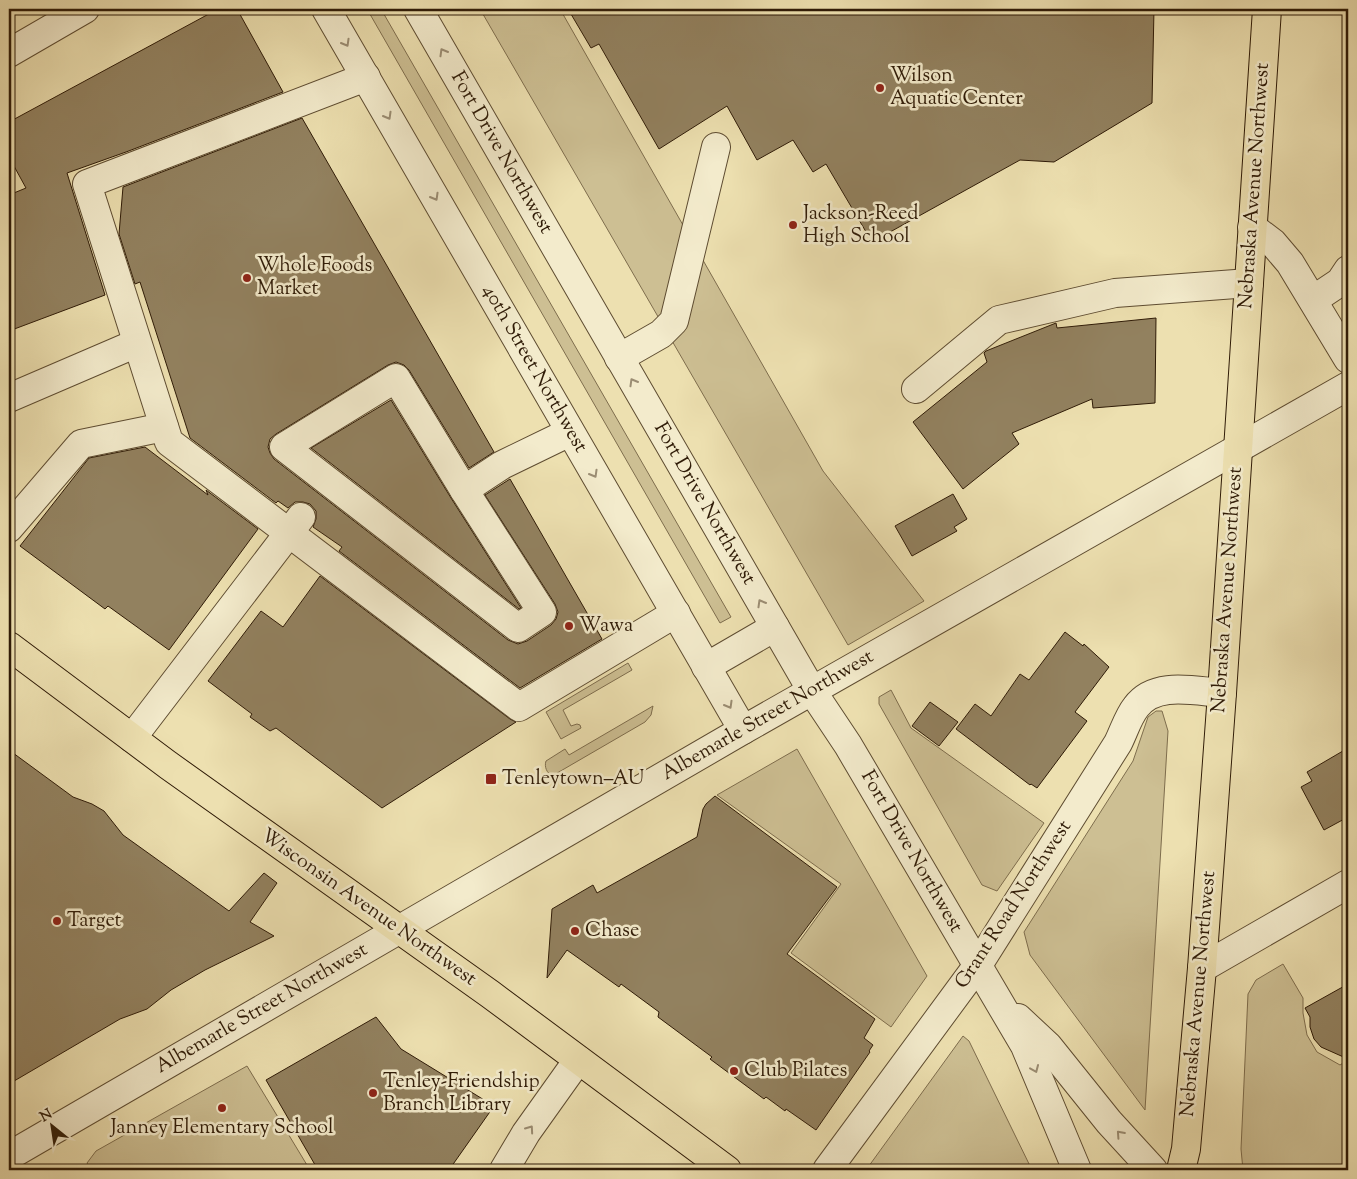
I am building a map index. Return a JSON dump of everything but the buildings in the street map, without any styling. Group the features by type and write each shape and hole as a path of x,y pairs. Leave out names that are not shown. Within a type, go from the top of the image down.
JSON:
{"main road":[{"name":"Nebraska Avenue Northwest","path":"1181,1170 1186,1150 1202,968 1267,9"},
{"name":"Wisconsin Avenue Northwest","path":"9,646 132,738 399,930 727,1170"}],"street":[{"path":"9,53 85,9"},
{"name":"40th Street Northwest","path":"326,9 743,730"},
{"name":"Fort Drive Northwest","path":"418,9 812,691 848,745 1025,1046 1077,1170"},
{"path":"366,77 87,184 169,442 295,525 519,707 676,613"},
{"path":"619,358 661,334 674,321 716,147"},
{"path":"1252,227 1264,234 1298,274 1348,359"},
{"path":"1313,300 1340,282 1348,270"},
{"path":"916,390 999,320 1115,293 1249,284"},
{"path":"9,398 137,343"},
{"path":"396,378 464,490 542,612 518,628 284,447 396,378"},
{"name":"Albemarle Street Northwest","path":"9,1156 743,730 1348,386"},
{"path":"9,528 81,444 164,427"},
{"path":"464,490 502,465 570,432"},
{"path":"132,738 295,525"},
{"path":"706,667 775,627"},
{"name":"Grant Road Northwest","path":"827,1170 978,965 1118,743 1135,708 1141,701 1154,693 1163,691 1222,693"},
{"path":"1202,968 1348,884"},
{"name":"Fort Drive Northwest","path":"995,995 1048,1046 1108,1122 1153,1170"},
{"path":"504,1170 526,1133 578,1060"}],"shaded area":[{"path":"367,9 381,9 731,617 720,623"},
{"path":"480,9 560,9 823,471 924,601 848,645"},
{"path":"628,663 632,670 563,710 571,726 577,724 581,728 561,739 546,712"},
{"path":"891,690 911,728 1044,823 997,891 982,885 879,704 879,697"},
{"path":"653,706 651,715 645,722 552,776 547,772 546,761 565,749 569,755"},
{"path":"1156,711 1162,711 1168,731 1145,1110 1030,955 1024,932 1133,761 1148,717"},
{"path":"797,749 927,976 891,1027 791,953 841,884 717,795"},
{"path":"1283,964 1303,998 1303,1013 1307,1035 1317,1052 1340,1065 1348,1060 1348,1170 1243,1170 1241,1149 1248,994 1256,980"},
{"path":"963,1036 969,1041 1032,1170 866,1170"},
{"name":"Janney Elementary School","path":"247,1066 310,1170 91,1170 87,1163 96,1151"}],"place":[{"name":"Wilson Aquatic Center","path":"880,88"},
{"name":"Jackson-Reed High School","path":"793,225"},
{"name":"Whole Foods Market","path":"247,278"},
{"name":"Wawa","path":"569,626"},
{"name":"Tenleytown–AU","path":"491,779"},
{"name":"Target","path":"57,921"},
{"name":"Chase","path":"575,931"},
{"name":"Club Pilates","path":"734,1071"},
{"name":"Tenley-Friendship Branch Library","path":"373,1093"},
{"name":"Janney Elementary School","path":"222,1108"}]}
